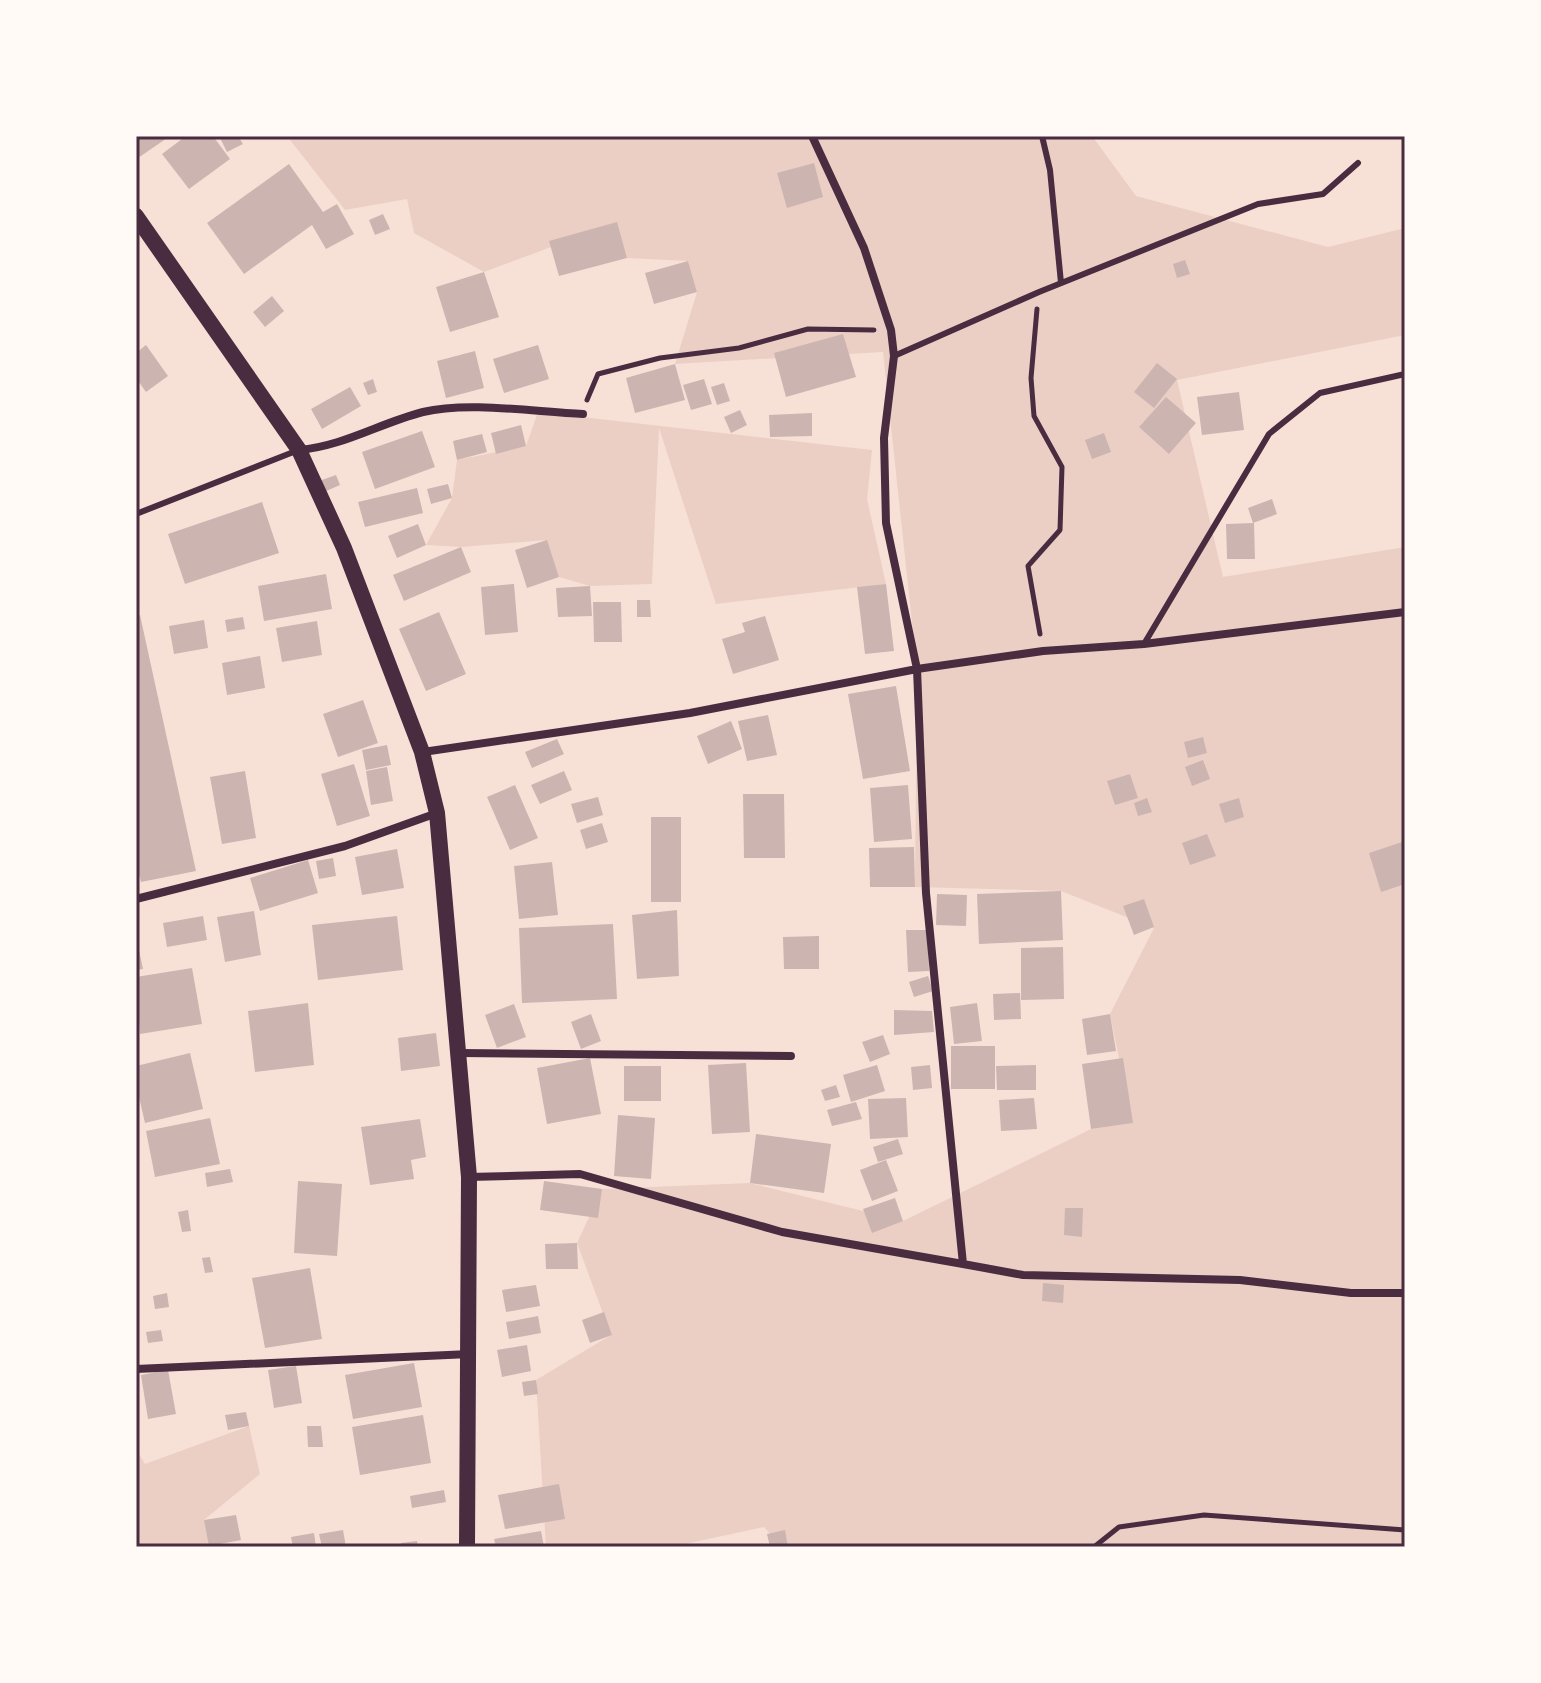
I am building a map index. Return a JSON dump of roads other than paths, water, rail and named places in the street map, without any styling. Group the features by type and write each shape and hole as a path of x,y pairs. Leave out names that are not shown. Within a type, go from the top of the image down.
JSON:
{"main road":[{"path":"136,216 299,450 344,548 422,752 437,813 469,1177 471,1354 467,1547"}],"street":[{"path":"812,136 864,248 891,330 894,356 884,438 886,523 917,669 926,893 963,1264"},
{"path":"299,450 328,448 423,412 457,408 583,414"},
{"path":"422,752 690,713 917,669 1043,651 1144,644 1405,612"},
{"path":"136,899 345,846 437,813"},
{"path":"460,1053 791,1056"},
{"path":"469,1177 580,1174 782,1232 1023,1275 1240,1280 1351,1293 1405,1293"},
{"path":"136,1369 471,1354"}],"lane":[{"path":"1042,136 1050,170 1061,283"},
{"path":"894,356 1039,292 1258,204 1323,194 1358,163"},
{"path":"1144,644 1269,434 1320,393 1405,374"},
{"path":"136,514 299,450"}]}
